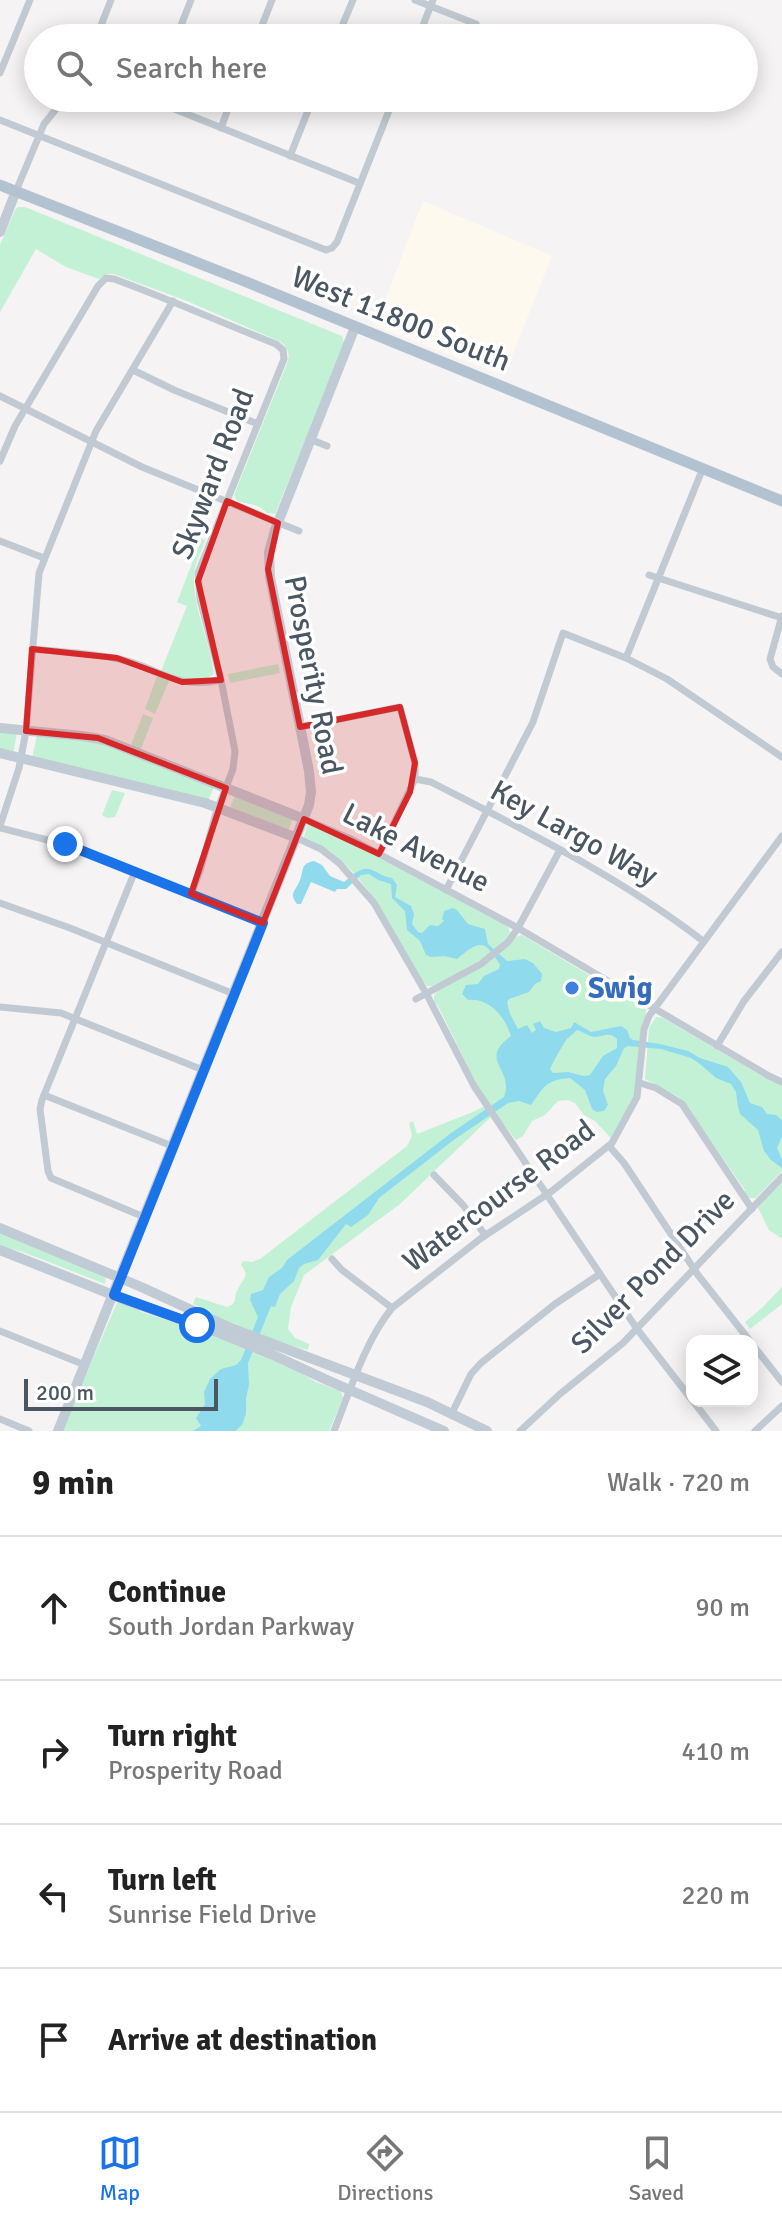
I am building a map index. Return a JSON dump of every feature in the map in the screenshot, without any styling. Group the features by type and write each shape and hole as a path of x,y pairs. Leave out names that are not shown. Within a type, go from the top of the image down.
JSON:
{"main road":[{"name":"West 11800 South","path":"0,185 782,501"}],"street":[{"path":"0,73 30,0"},
{"path":"102,24 111,0"},
{"path":"182,24 191,0"},
{"path":"263,24 272,0"},
{"path":"343,24 353,0"},
{"path":"415,0 432,3 476,24"},
{"path":"424,24 432,3"},
{"path":"0,232 38,136 53,112"},
{"path":"182,112 359,183"},
{"path":"221,128 227,112"},
{"path":"290,156 307,112"},
{"path":"0,120 323,250 335,245 388,112"},
{"path":"0,461 25,408 104,280 114,279 173,301 92,441 39,573 26,731 0,827 75,847 263,923"},
{"name":"Skyward Road","path":"173,301 276,344 283,350 284,359 201,565 198,581 235,751 233,769 191,894"},
{"name":"Prosperity Road","path":"58,1431 297,838 310,798 311,785 268,569 269,548 355,327"},
{"path":"133,370 258,424"},
{"path":"0,396 142,467 299,531"},
{"path":"312,440 327,446"},
{"path":"626,658 703,468"},
{"path":"0,541 44,558"},
{"path":"649,575 782,617 770,659 773,667 782,674"},
{"path":"446,890 533,722 563,633 626,658 682,688 782,757"},
{"path":"32,649 117,658 182,682 221,680"},
{"path":"300,727 400,707 415,763 415,779 379,854"},
{"name":"Lake Avenue","path":"0,728 105,740 343,835 518,928 782,1082"},
{"name":"Lake Avenue","path":"0,753 218,807 321,849 346,870 382,914 478,1092 637,1329 686,1392"},
{"name":"Key Largo Way","path":"415,779 431,782 560,850 639,896 703,941"},
{"name":"Watercourse Road","path":"334,1431 357,1374 392,1308 485,1235 547,1195 609,1146 634,1106 640,1083 646,1021 653,1008 782,836"},
{"path":"416,999 502,948 518,928 560,850"},
{"path":"135,871 40,1109 51,1178 144,1217"},
{"path":"0,903 234,994"},
{"path":"717,1046 744,1001 782,952"},
{"path":"0,1007 50,1011 75,1018 203,1070"},
{"path":"640,1083 656,1088 682,1104 752,1209"},
{"path":"44,1095 172,1146"},
{"path":"609,1146 624,1163 694,1269 746,1335"},
{"path":"434,1175 463,1205 485,1235"},
{"name":"Silver Pond Drive","path":"520,1431 637,1329 782,1177"},
{"path":"0,1228 119,1277 231,1333"},
{"path":"0,1250 114,1295 273,1350 350,1390 444,1431"},
{"path":"332,1259 392,1308"},
{"path":"452,1413 471,1374 481,1363 555,1304 600,1274"},
{"path":"0,1331 85,1365"},
{"path":"273,1350 357,1374 452,1413 487,1431"},
{"path":"758,1351 782,1382"},
{"path":"755,1431 782,1406"},
{"name":"Lake Avenue","path":"697,1407 716,1431"},
{"path":"0,1419 29,1431"}],"highlighted area":[{"path":"227,501 278,523 268,569 300,727 400,707 415,763 410,792 379,854 304,819 263,923 191,894 226,788 98,738 26,731 32,649 117,658 182,682 221,680 198,581"}],"shaded area":[{"path":"423,201 552,256 504,376 375,326"}],"green space":[{"path":"18,207 25,207 342,336 344,343 275,514 237,501 234,495 288,361 285,346 187,301 114,274 99,279 66,267 36,249 0,312 0,245"},
{"path":"202,538 205,541 195,569 195,591 214,674 201,679 188,679 161,671 187,606 177,602"},
{"path":"278,664 280,673 230,683 228,674"},
{"path":"157,676 169,681 155,714 145,709"},
{"path":"143,714 153,718 141,749 131,745"},
{"path":"0,731 17,733 13,754 0,751"},
{"path":"37,735 96,741 214,787 208,801 32,759"},
{"path":"112,790 125,793 115,817 107,818 102,815"},
{"path":"235,795 293,818 288,832 230,808"},
{"path":"310,824 508,926 510,933 495,950 475,964 433,986 427,986 363,884 337,857 304,837"},
{"path":"522,935 646,1009 641,1027 634,1095 611,1138 575,1103 567,1100 558,1101 545,1115 532,1121 523,1136 516,1140 495,1113 400,1204 304,1275 291,1307 288,1329 295,1338 309,1344 308,1350 277,1342 271,1356 316,1382 341,1391 343,1398 329,1431 61,1431 117,1303 228,1339 204,1309 193,1304 196,1297 227,1307 233,1304 245,1275 241,1265 243,1261 260,1259 407,1146 412,1136 409,1123 413,1121 417,1134 489,1104 434,1002 434,996 437,991 489,962"},
{"path":"656,1017 663,1018 782,1085 782,1171 756,1198 748,1198 679,1097 645,1079 649,1028"},
{"path":"782,1181 782,1239 769,1230 757,1206"},
{"path":"0,1233 106,1276 105,1284 0,1246"},
{"path":"782,1287 782,1304 750,1329 745,1322"}],"water":[{"path":"314,861 322,865 330,876 344,882 365,869 392,878 397,885 395,897 411,906 414,914 412,924 418,932 422,933 430,925 438,926 444,921 444,911 453,908 468,924 485,929 488,944 507,961 525,959 533,963 542,974 541,981 529,992 507,1002 518,1029 527,1025 532,1033 536,1030 533,1024 540,1021 544,1028 556,1032 571,1028 574,1022 591,1032 621,1026 633,1040 688,1051 728,1067 741,1082 750,1103 782,1120 782,1136 777,1148 782,1168 764,1151 758,1130 740,1114 736,1092 731,1084 716,1078 691,1058 661,1049 628,1046 605,1079 603,1091 608,1105 604,1111 592,1109 585,1090 570,1078 550,1083 531,1105 519,1101 508,1103 455,1139 379,1198 368,1215 351,1227 346,1224 318,1260 299,1268 294,1281 280,1294 275,1307 271,1306 248,1363 249,1385 242,1425 235,1431 193,1431 201,1426 196,1418 205,1404 204,1392 210,1379 221,1369 236,1365 241,1360 258,1317 250,1300 251,1294 263,1290 269,1277 287,1260 451,1133 504,1097 505,1079 497,1052 511,1036 496,1010 483,1002 468,1000 462,994 466,985 478,984 484,976 499,969 500,965 489,950 485,946 476,946 457,959 426,955 420,941 407,930 405,911 392,898 391,884 369,874 361,875 346,889 335,892 311,882 301,904 297,904 293,897 303,868","holes":["577,1030 594,1037 611,1035 617,1039 617,1048 603,1056 590,1075 553,1073 550,1069 569,1037"]}],"place":[{"name":"Swig","path":"572,988"}],"route":[{"path":"65,844 263,923 114,1295 197,1325"}]}
